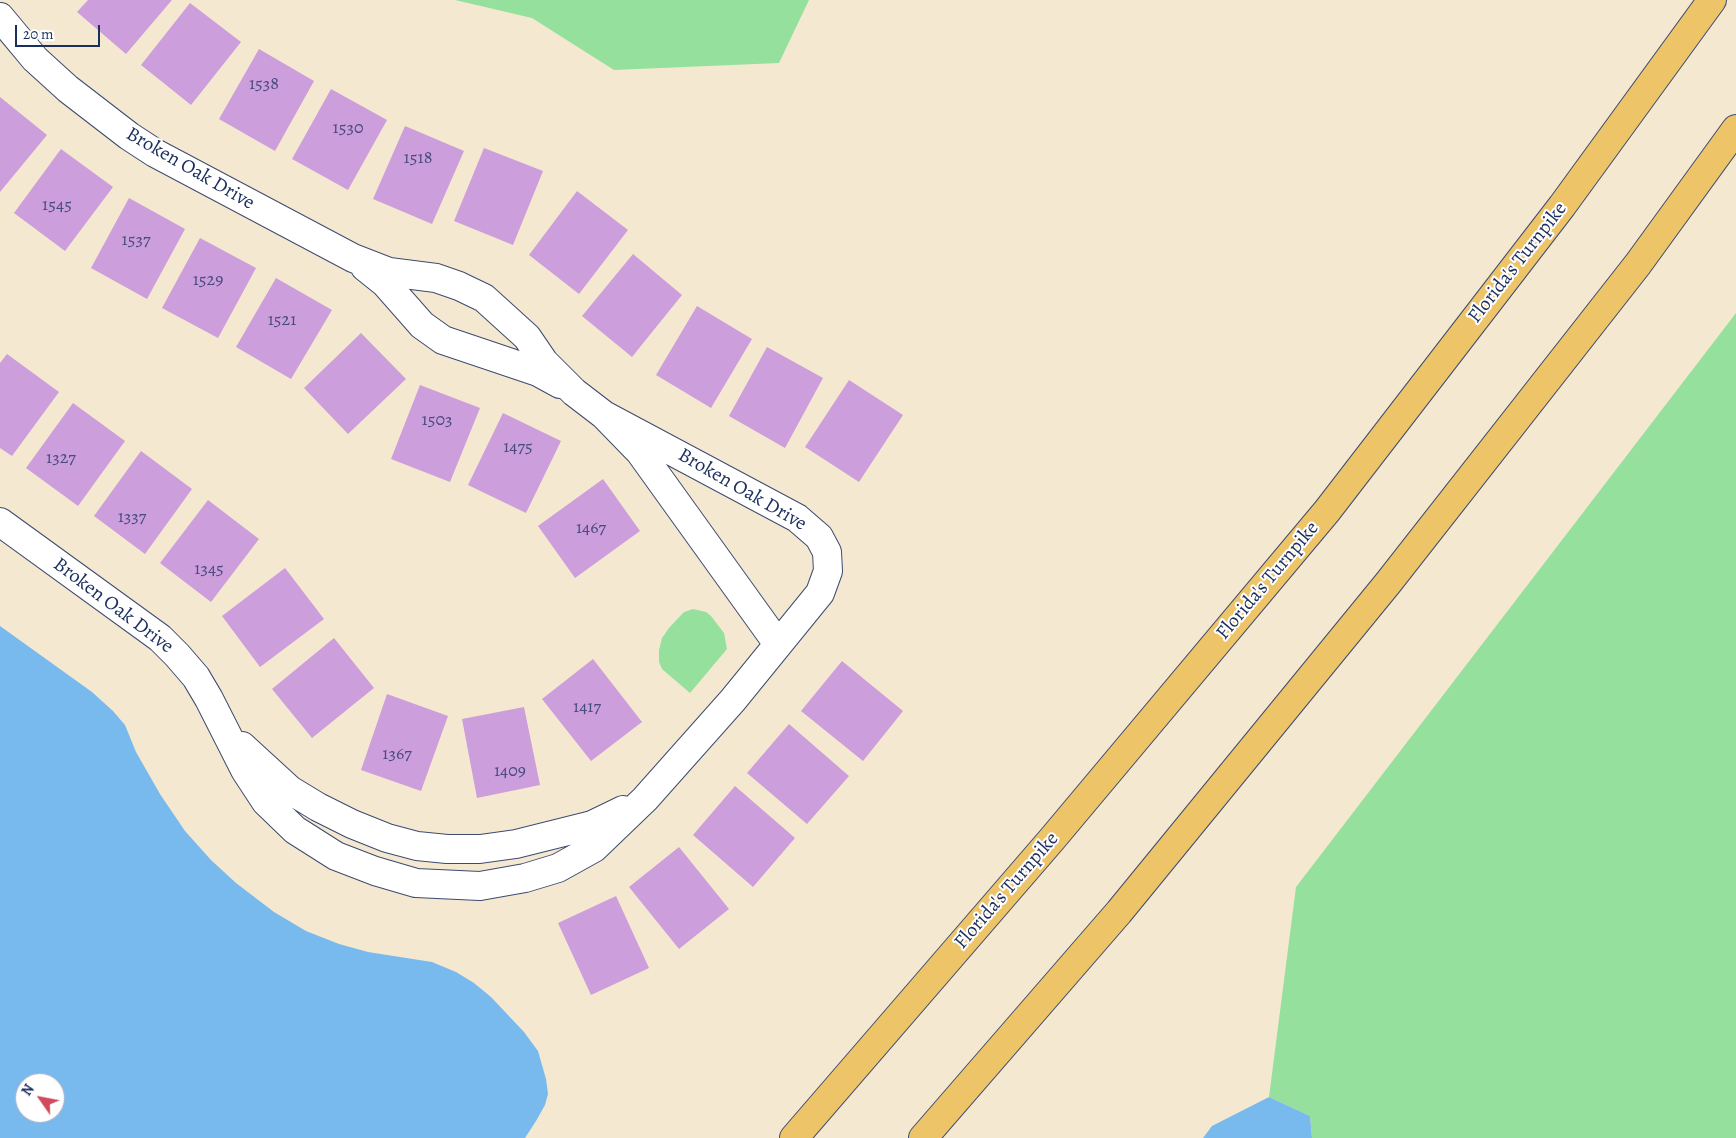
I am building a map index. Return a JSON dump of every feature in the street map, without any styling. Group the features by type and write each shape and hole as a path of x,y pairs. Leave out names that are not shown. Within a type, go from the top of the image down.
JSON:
{"highway":[{"name":"Florida's Turnpike","path":"794,1138 1060,830 1327,511 1562,206 1712,0"},
{"path":"923,1138 1119,912 1388,583 1638,264 1736,129"}],"street":[{"name":"Broken Oak Drive","path":"0,17 36,59 68,89 129,136 207,181 353,258 389,272 436,278 484,298 527,337 544,362 574,392 604,415 640,452 778,644"},
{"name":"Broken Oak Drive","path":"353,258 385,283 422,325 443,340 538,372 574,392"},
{"name":"Broken Oak Drive","path":"0,522 160,638 178,655 196,677 245,770 266,802 295,830 336,856 375,871 416,883 480,886 525,878 558,868 594,848 644,799 734,700 820,593 828,571 826,552 819,537 797,518 604,415"},
{"name":"Broken Oak Drive","path":"226,731 290,790 318,807 352,824 387,838 417,846 447,849 480,849 516,844 592,825 644,799"}],"green space":[{"path":"455,0 809,0 779,63 614,70 532,18"},
{"path":"1736,313 1736,1138 1312,1138 1310,1116 1269,1097 1296,887"},
{"path":"693,609 706,612 711,616 724,633 727,649 690,693 662,669 659,662 659,650 662,638 669,628 684,612"}],"water":[{"path":"0,626 92,692 113,711 125,725 136,752 160,794 185,831 211,860 236,883 274,912 306,931 339,944 368,952 432,962 456,972 474,983 491,997 524,1032 538,1051 546,1079 548,1094 545,1105 525,1138 0,1138"},
{"path":"1269,1097 1310,1116 1312,1138 1203,1138 1212,1126"}],"building":[{"path":"88,0 172,0 126,54 77,12"},
{"path":"190,3 241,42 191,105 141,65"},
{"path":"259,49 314,81 275,151 219,119"},
{"path":"331,89 387,120 348,190 292,159"},
{"path":"0,97 47,135 0,192"},
{"path":"405,126 464,151 432,224 373,199"},
{"path":"484,148 543,171 513,245 454,221"},
{"path":"61,149 113,187 65,251 14,213"},
{"path":"577,191 628,230 579,294 529,255"},
{"path":"129,198 185,229 147,299 91,268"},
{"path":"200,238 256,268 218,338 162,308"},
{"path":"633,254 682,295 632,357 582,316"},
{"path":"276,278 332,310 291,379 236,347"},
{"path":"697,306 752,339 711,408 656,375"},
{"path":"361,333 406,379 348,434 304,388"},
{"path":"767,347 823,378 785,448 729,416"},
{"path":"7,354 59,392 12,456 0,448 0,363"},
{"path":"849,380 903,415 859,482 805,447"},
{"path":"420,385 480,408 450,482 391,459"},
{"path":"73,403 125,441 78,506 26,468"},
{"path":"503,413 561,441 526,513 468,485"},
{"path":"141,451 192,489 145,554 94,516"},
{"path":"603,479 640,531 575,578 538,526"},
{"path":"208,500 259,539 211,602 160,563"},
{"path":"285,568 324,619 260,667 222,616"},
{"path":"334,638 374,688 312,738 272,689"},
{"path":"593,659 642,722 591,761 542,699"},
{"path":"842,661 903,711 863,761 801,711"},
{"path":"387,694 448,716 421,791 361,770"},
{"path":"524,707 540,785 477,798 462,719"},
{"path":"789,724 849,776 807,824 747,773"},
{"path":"735,786 795,838 753,887 693,835"},
{"path":"679,847 729,909 679,949 629,887"},
{"path":"616,896 649,968 591,995 558,923"}]}
